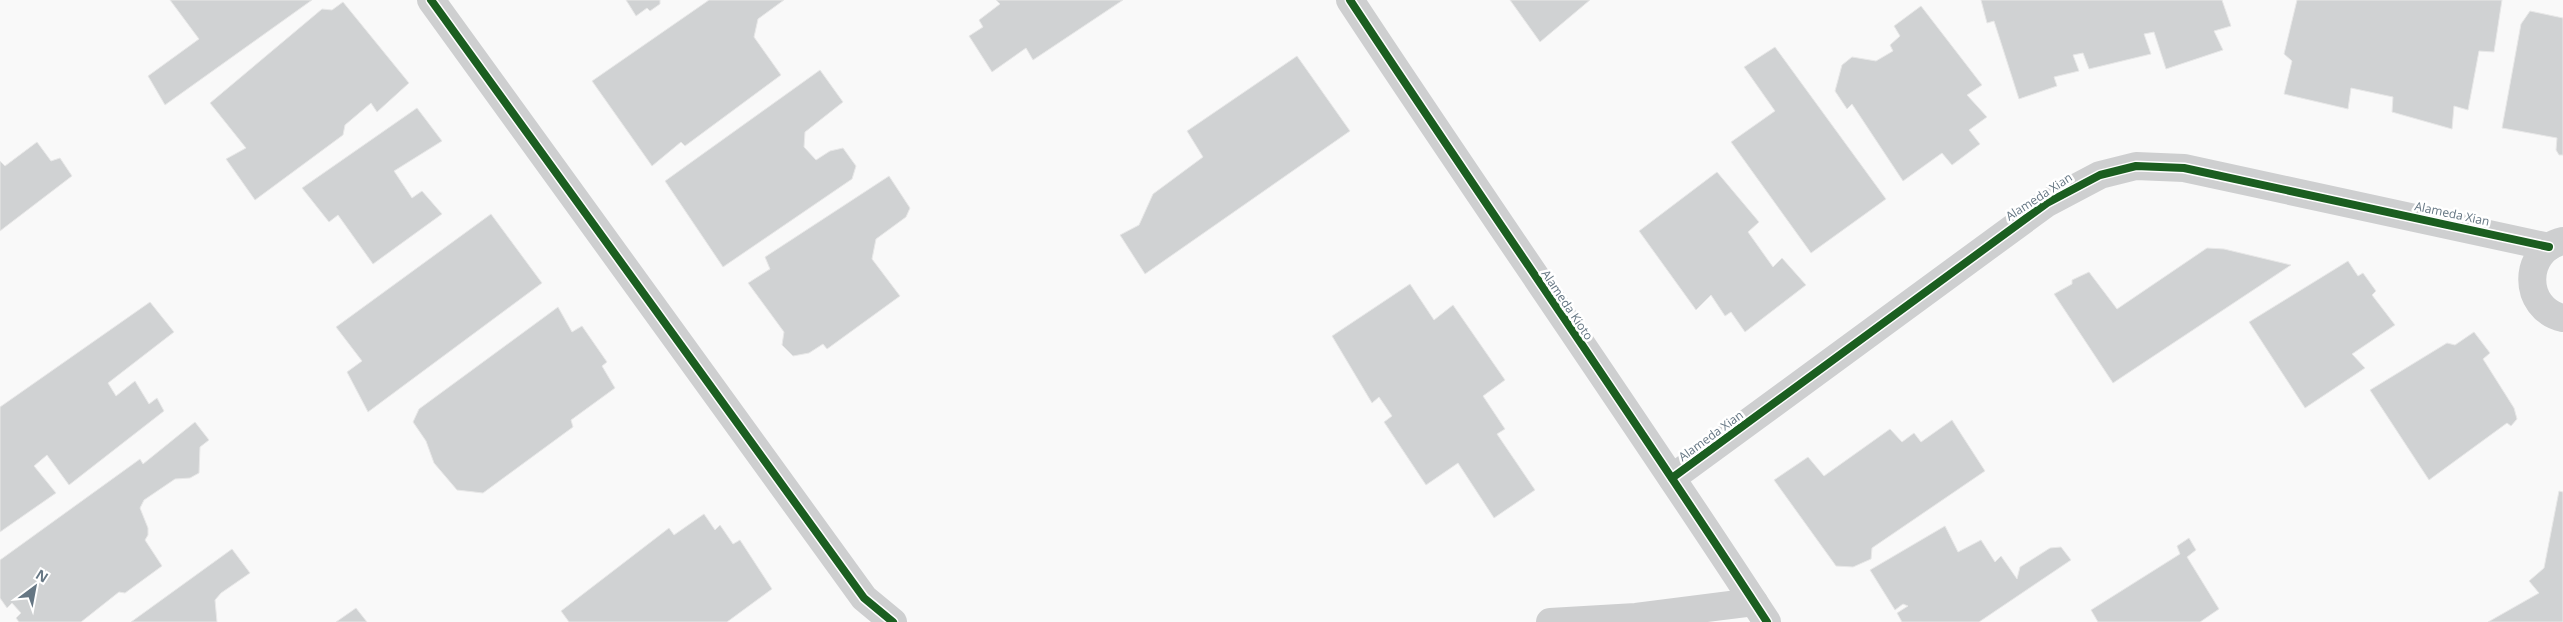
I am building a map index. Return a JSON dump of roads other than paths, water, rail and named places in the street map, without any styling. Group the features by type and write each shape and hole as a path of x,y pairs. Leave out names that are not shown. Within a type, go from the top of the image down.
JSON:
{"street":[{"path":"431,0 864,598 893,622"},
{"name":"Alameda Kioto","path":"1350,0 1487,208 1672,478 1761,612"},
{"name":"Alameda Xian","path":"1672,478 2047,203 2076,185 2100,174 2136,166 2184,168 2556,244"},
{"path":"2556,244 2539,256 2531,280 2539,303 2549,312 2563,318"},
{"path":"1550,622 1761,612"}]}
